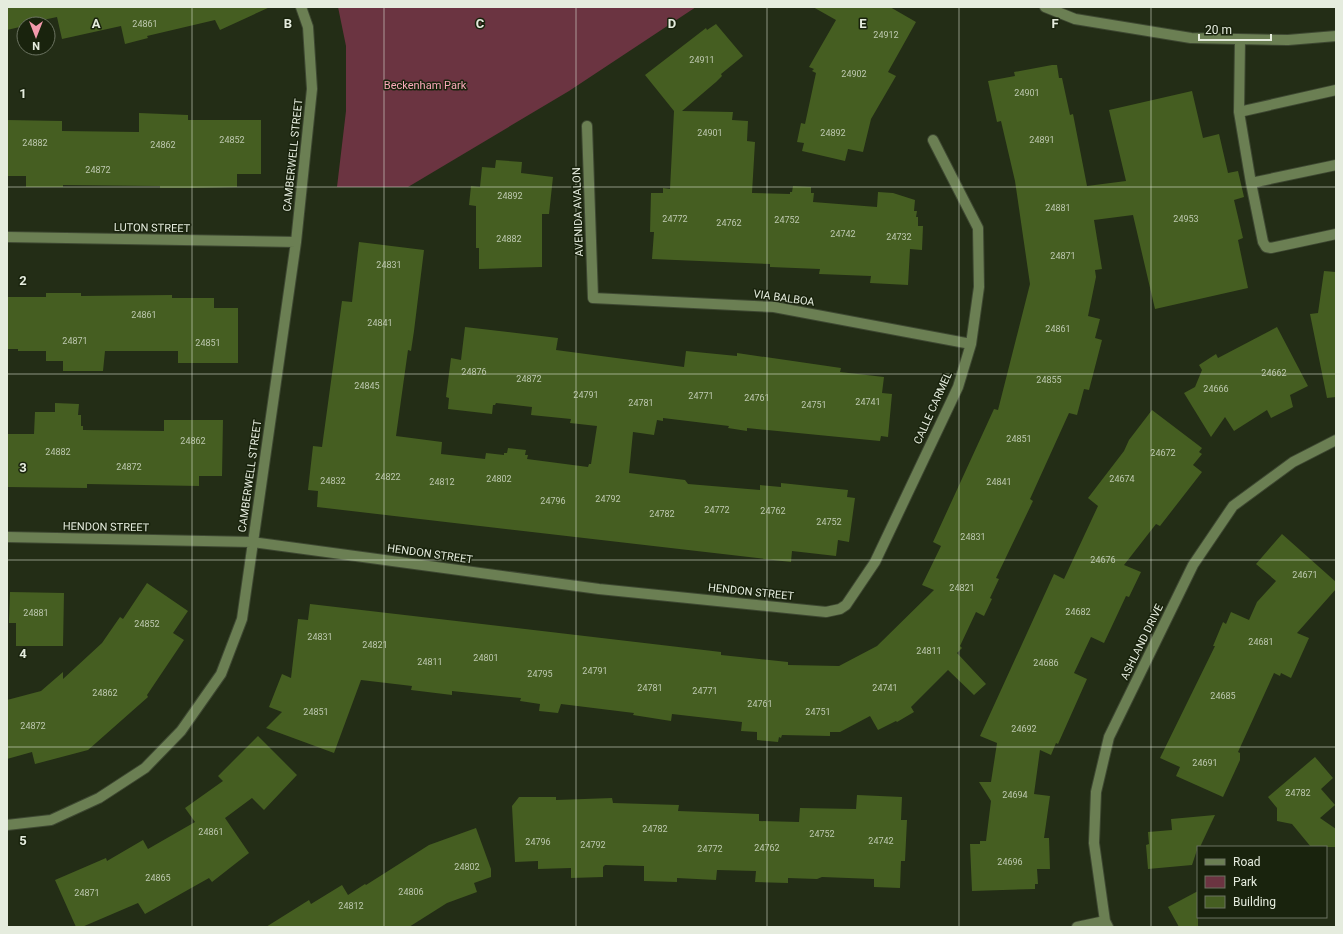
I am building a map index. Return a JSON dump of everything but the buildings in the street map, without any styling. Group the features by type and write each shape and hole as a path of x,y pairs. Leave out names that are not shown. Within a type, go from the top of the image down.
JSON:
{"street":[{"name":"CAMBERWELL STREET","path":"7,825 51,820 99,798 145,768 181,731 221,674 242,619 296,242 312,89 308,27 301,7"},
{"path":"1045,7 1075,19 1191,38 1288,40 1336,36"},
{"path":"1240,40 1239,112 1263,242 1266,247 1271,248 1336,234"},
{"path":"1239,112 1336,90"},
{"name":"AVENIDA AVALON","path":"587,126 593,298"},
{"name":"CALLE CARMEL","path":"846,605 876,562 958,387 971,344 979,287 978,228 933,140"},
{"path":"1251,183 1336,165"},
{"name":"LUTON STREET","path":"7,237 296,242"},
{"name":"VIA BALBOA","path":"593,298 774,307 971,344"},
{"name":"ASHLAND DRIVE","path":"1106,924 1094,843 1096,792 1109,737 1193,565 1233,506 1293,462 1336,440"},
{"name":"HENDON STREET","path":"7,537 252,542 599,589 826,612 840,609 846,605"},
{"path":"1078,927 1106,924"}],"green space":[{"name":"Beckenham Park","path":"338,7 696,7 569,91 408,187 337,187 346,111 346,46"}]}
